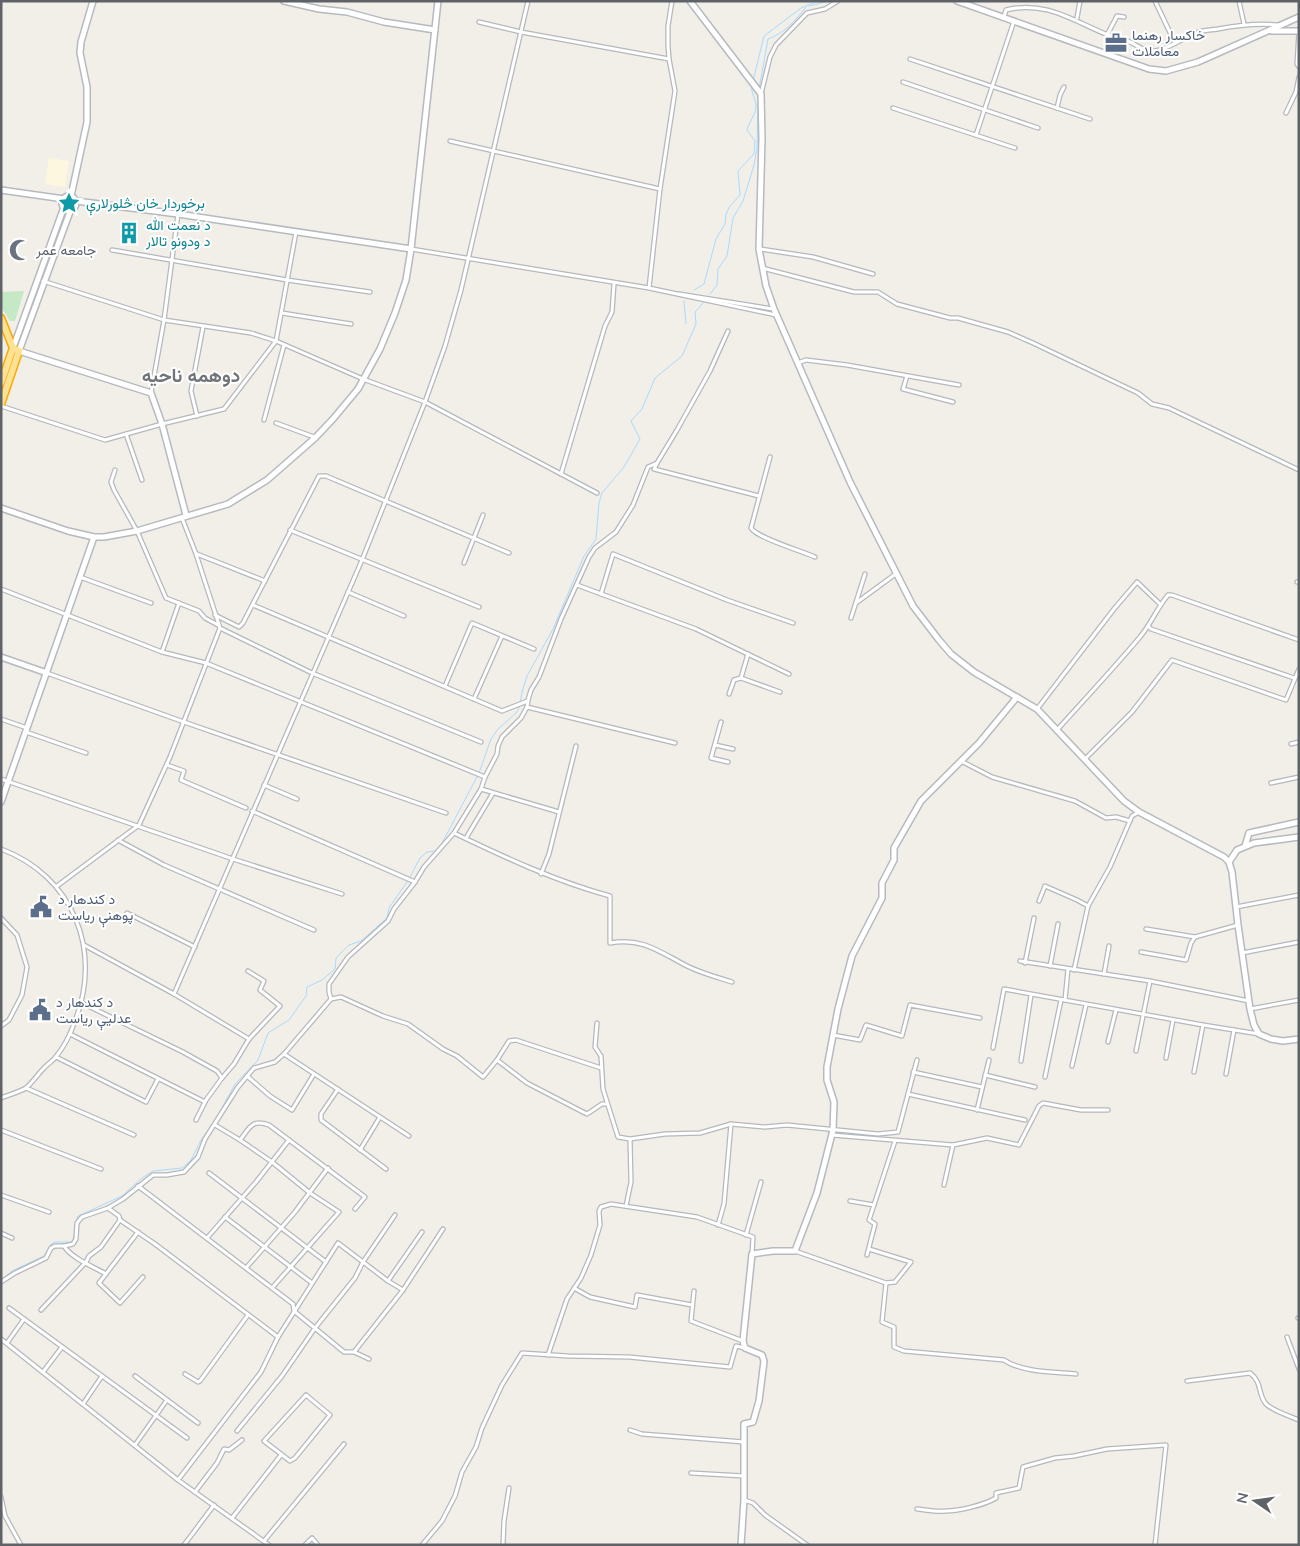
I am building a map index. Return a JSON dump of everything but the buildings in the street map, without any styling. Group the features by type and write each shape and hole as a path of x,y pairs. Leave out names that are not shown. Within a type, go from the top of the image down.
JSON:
{"highway":[{"path":"1,318 16,349 1,405"},
{"path":"1,383 16,349"}],"main road":[{"path":"71,196 87,122 87,86 80,53 81,42 93,1"},
{"path":"284,1 319,9 347,12 384,22 435,30"},
{"path":"1,508 68,531 94,537 137,531 228,504 267,480 315,438 333,419 358,389 380,349 396,313 406,280 438,1"},
{"path":"690,1 760,93 762,139 759,249 766,286 774,309 850,482 913,606 951,654 974,672 1037,709 1124,801 1139,812 1210,848 1229,862 1232,872 1250,1009 1259,1034 1283,1041 1299,1039"},
{"path":"960,2 1149,69 1166,71 1198,62 1299,17"},
{"path":"1269,31 1299,31"},
{"path":"1,190 64,199 67,196 71,196"},
{"path":"71,196 76,201 178,214 410,249"},
{"path":"64,199 64,208 41,280 16,349 151,393 162,424 184,516"},
{"path":"41,280 76,201"},
{"path":"64,208 71,210"},
{"path":"1,802 94,537"},
{"path":"1,657 47,672"},
{"path":"741,1545 744,1500 744,1424 753,1422 759,1401 764,1362 762,1355 745,1348 743,1341 752,1254 773,1251 795,1251 817,1193 832,1132 834,1102 827,1080 827,1067 838,1009 852,956 882,898 882,883 894,860 894,848 921,801 979,743 1017,697"},
{"path":"1245,846 1249,833 1299,822"},
{"path":"1229,862 1237,850 1245,846 1299,837"}],"street":[{"path":"174,994 362,560 425,402 445,346 468,259 528,1"},
{"path":"649,288 660,189 675,91 669,59 668,26 672,1"},
{"path":"760,93 770,57 776,44 807,13 829,7 838,1"},
{"path":"1077,18 1080,1"},
{"path":"1155,1 1175,43"},
{"path":"1239,1 1244,24"},
{"path":"1004,18 1006,10 1012,7 1030,4 1045,5 1077,18 1107,35 1131,42 1141,49 1152,51 1199,32 1244,24 1261,23 1280,26"},
{"path":"1107,35 1116,16 1124,17"},
{"path":"479,22 521,32 669,59"},
{"path":"976,135 1014,22"},
{"path":"1299,31 1297,65 1299,66"},
{"path":"910,59 1090,119"},
{"path":"1286,113 1296,92 1299,78"},
{"path":"902,82 1038,128"},
{"path":"1057,108 1064,88"},
{"path":"893,108 1015,148"},
{"path":"450,141 660,189"},
{"path":"151,393 164,320 178,214"},
{"path":"1,405 105,440 162,424 224,410 276,341 296,232"},
{"path":"410,249 614,284 649,288 777,316"},
{"path":"759,249 812,257 873,274"},
{"path":"112,250 172,262 370,292"},
{"path":"762,268 854,292 878,292 898,304 1008,332 1138,393 1152,404 1169,408 1299,470"},
{"path":"41,280 164,320 252,333 276,341 363,379 425,402 597,493"},
{"path":"561,474 605,326 612,312 614,284"},
{"path":"678,294 774,309"},
{"path":"282,313 351,324"},
{"path":"197,416 191,391 203,327"},
{"path":"728,331 710,371 654,469 759,496"},
{"path":"264,420 284,345"},
{"path":"798,362 806,360 847,364 959,385"},
{"path":"907,376 903,389 953,402"},
{"path":"276,423 315,438"},
{"path":"126,434 142,480"},
{"path":"770,457 751,528 764,538 815,557"},
{"path":"331,999 329,984 348,957 388,921 394,908 413,881 454,833 481,789 484,777 496,754 502,737 521,718 531,690 540,677 561,619 589,557 595,548 616,532 633,506 648,467 657,463"},
{"path":"115,470 111,482 114,490 137,531 164,595 169,600 199,611 204,618 312,673 481,742"},
{"path":"214,614 239,627 244,623 319,476 326,476 509,553"},
{"path":"464,563 483,515"},
{"path":"57,886 138,825 184,722 206,664 219,626 184,516"},
{"path":"290,530 479,607"},
{"path":"196,554 265,582"},
{"path":"601,594 613,554 727,600 793,623"},
{"path":"851,618 864,574"},
{"path":"856,603 897,574"},
{"path":"80,577 151,603"},
{"path":"1037,709 1137,582 1160,604"},
{"path":"577,585 696,629 789,674"},
{"path":"1,589 162,652 206,664 484,777"},
{"path":"348,592 404,616"},
{"path":"1057,730 1141,635 1160,604 1168,595 1299,640"},
{"path":"162,652 178,603"},
{"path":"253,605 502,711 527,701"},
{"path":"444,686 472,623 534,649"},
{"path":"1148,626 1151,629 1294,678"},
{"path":"474,699 502,636"},
{"path":"740,678 748,654"},
{"path":"1085,759 1132,712 1172,660 1286,700 1299,669"},
{"path":"47,672 277,755 446,813"},
{"path":"729,694 734,680 740,678 780,692"},
{"path":"526,707 675,743"},
{"path":"1,719 86,753"},
{"path":"721,722 711,759 728,762"},
{"path":"1291,744 1299,742"},
{"path":"715,745 733,749"},
{"path":"542,874 549,854 576,746"},
{"path":"961,761 992,777 1075,801 1106,818 1116,817 1130,821"},
{"path":"166,764 184,771 181,780 246,808"},
{"path":"1272,783 1299,777"},
{"path":"1,779 233,859 342,894"},
{"path":"264,785 297,799"},
{"path":"481,789 559,812"},
{"path":"466,838 493,792"},
{"path":"252,811 413,881"},
{"path":"1074,970 1088,906 1110,867 1132,816 1139,812"},
{"path":"454,833 542,874 575,887 610,896 610,943 631,941 643,944 660,950 704,974 732,982"},
{"path":"118,840 164,865 314,930"},
{"path":"1,849 18,855 40,870 57,886 78,926 84,945 86,961 82,1003 70,1034 56,1057 26,1088 1,1098"},
{"path":"1039,901 1045,886 1088,906"},
{"path":"1236,907 1299,895"},
{"path":"127,913 195,947"},
{"path":"1,918 17,935 27,967 22,994 9,1020 1,1026"},
{"path":"1026,962 1034,918"},
{"path":"1050,966 1058,924"},
{"path":"1146,929 1195,938 1238,925"},
{"path":"1141,952 1186,960 1191,943 1195,938"},
{"path":"1242,953 1299,942"},
{"path":"84,945 174,994 249,1039"},
{"path":"1104,974 1109,946"},
{"path":"1020,961 1150,981 1250,1001"},
{"path":"1046,1077 1068,969"},
{"path":"196,1120 205,1102 234,1064 249,1039 280,1006 260,990 264,981 248,971"},
{"path":"1136,1051 1150,981"},
{"path":"993,1048 1004,989 1203,1026 1259,1034"},
{"path":"1020,1061 1031,995"},
{"path":"1,1282 46,1258 51,1248 73,1244 76,1239 77,1223 82,1217 108,1208 123,1199 153,1175 184,1172 198,1157 206,1139 238,1086 254,1068 275,1062 284,1054 331,999 341,997 383,1016 408,1024 443,1049 457,1056 483,1076 497,1060 509,1041 516,1040 602,1068"},
{"path":"1250,1009 1299,1000"},
{"path":"82,1003 183,1052 217,1071 222,1078"},
{"path":"833,1035 860,1040 866,1026 902,1036 910,1004 980,1018"},
{"path":"1072,1066 1086,1004"},
{"path":"1108,1042 1116,1010"},
{"path":"1166,1058 1173,1020"},
{"path":"597,1023 595,1047 601,1056 602,1089 618,1137 630,1139 665,1134 700,1133 731,1124 765,1127 787,1125 895,1141 953,1145 987,1138 1020,1144 1039,1106 1043,1103 1081,1110 1108,1110"},
{"path":"1194,1072 1203,1026"},
{"path":"1226,1074 1234,1030"},
{"path":"70,1034 205,1102"},
{"path":"284,1054 409,1136"},
{"path":"56,1057 146,1102 158,1079"},
{"path":"497,1060 527,1083 587,1114 602,1104 606,1104"},
{"path":"832,1132 878,1134 898,1132 917,1060"},
{"path":"977,1110 989,1060"},
{"path":"914,1072 982,1087"},
{"path":"247,1076 270,1096 292,1110 314,1074"},
{"path":"985,1075 1035,1087"},
{"path":"26,1088 134,1135"},
{"path":"338,1089 321,1114 321,1120 386,1169"},
{"path":"908,1094 1025,1120"},
{"path":"360,1150 380,1116"},
{"path":"240,1140 253,1124 260,1122 269,1125 364,1197 355,1209"},
{"path":"718,1225 724,1204 731,1124"},
{"path":"215,1125 272,1162 310,1193 339,1212 272,1288"},
{"path":"1,1130 101,1169"},
{"path":"626,1206 630,1182 630,1139"},
{"path":"207,1238 289,1140"},
{"path":"868,1255 875,1224 870,1220 895,1141"},
{"path":"944,1185 953,1145"},
{"path":"246,1268 310,1193 328,1168"},
{"path":"209,1173 326,1262"},
{"path":"746,1235 761,1182"},
{"path":"138,1186 293,1304 294,1311 344,1352 354,1352 369,1359"},
{"path":"1,1195 49,1212"},
{"path":"850,1201 874,1205"},
{"path":"548,1355 568,1299 581,1278 594,1247 600,1224 599,1210 601,1207 611,1204 696,1217 753,1237 752,1254"},
{"path":"108,1208 119,1216 120,1220 278,1337"},
{"path":"237,1430 282,1376 315,1328 356,1278 363,1262 395,1215"},
{"path":"225,1217 312,1283"},
{"path":"41,1310 86,1262 89,1256 102,1247 120,1220"},
{"path":"354,1352 402,1290 443,1230"},
{"path":"138,1232 99,1284 119,1303 143,1277"},
{"path":"388,1281 422,1232"},
{"path":"1,1233 12,1238"},
{"path":"178,1480 261,1372 278,1337 338,1243 402,1290"},
{"path":"64,1246 77,1259 106,1274"},
{"path":"795,1251 886,1283 895,1282 911,1262 869,1249"},
{"path":"886,1283 882,1322 894,1328 894,1347 904,1351 1004,1360 1011,1365 1046,1372 1076,1374"},
{"path":"574,1288 590,1298 635,1307 637,1296 692,1305"},
{"path":"694,1292 691,1321 743,1341"},
{"path":"9,1308 187,1438"},
{"path":"185,1374 198,1382 200,1381 248,1315"},
{"path":"6,1343 24,1319"},
{"path":"1287,1337 1299,1369"},
{"path":"1,1340 178,1480 269,1545"},
{"path":"422,1545 442,1521 502,1384 522,1352 548,1355 629,1357 730,1367 736,1346 745,1348"},
{"path":"43,1372 62,1347"},
{"path":"1187,1381 1250,1373 1258,1379 1266,1404 1299,1420"},
{"path":"83,1404 102,1376"},
{"path":"135,1376 198,1423"},
{"path":"306,1395 330,1415 294,1458 290,1460 281,1455 264,1442 306,1395"},
{"path":"135,1445 167,1400"},
{"path":"630,1430 642,1434 744,1442"},
{"path":"195,1492 217,1463 224,1449 229,1450 242,1440"},
{"path":"264,1541 344,1444"},
{"path":"918,1509 946,1511 993,1500 996,1498 996,1493 1019,1488 1023,1467 1055,1458 1107,1449 1166,1446 1155,1545"},
{"path":"232,1518 281,1455"},
{"path":"691,1473 744,1476"},
{"path":"503,1545 504,1521 509,1488"},
{"path":"1,1498 3,1517 21,1545"},
{"path":"744,1500 753,1503 807,1545"},
{"path":"184,1545 214,1505"},
{"path":"305,1545 312,1538 318,1545"}],"shaded area":[{"path":"49,158 69,161 65,187 45,184"}],"green space":[{"path":"24,291 15,321 10,321 1,307 1,292"}],"waterway":[{"path":"753,81 764,36 801,8 817,1"},
{"path":"809,6 828,1"},
{"path":"759,89 768,39 789,26 806,7"},
{"path":"694,290 704,284 716,239 725,224 726,214 730,206 740,195 738,171 754,154 755,141 747,130 756,109 752,85"},
{"path":"710,294 717,285 718,269 727,256 733,218 743,201 754,165 757,148 758,95"},
{"path":"684,301 686,324"},
{"path":"440,847 479,773 491,739 498,729 519,708 527,676 553,629 584,556 596,539 599,503 602,493 624,467 640,439 631,421 642,409 655,378 682,356 696,324 695,312 703,303"},
{"path":"216,1119 235,1084 258,1060 268,1033 289,1020 306,996 307,987 322,980 335,969 336,958 349,945 361,941 387,918 389,908 409,879 420,858 427,852 435,851"},
{"path":"1,1280 12,1271 44,1256 51,1244 55,1242 72,1242 78,1216 122,1196 153,1171 182,1168 191,1160 201,1140 213,1124"}],"place":[{"name":"خاکسار رهنما معاملات","path":"1116,43"},
{"name":"برخوردار خان څلورلارې","path":"69,203"},
{"name":"د نعمت الله د ودونو تالار","path":"129,233"},
{"name":"جامعه عمر","path":"20,250"},
{"name":"د کندهار د پوهنې رياست","path":"41,907"},
{"name":"د کندهار د عدلیې رياست","path":"40,1010"}],"district":[{"name":"دوهمه ناحیه","path":"191,375"}]}
